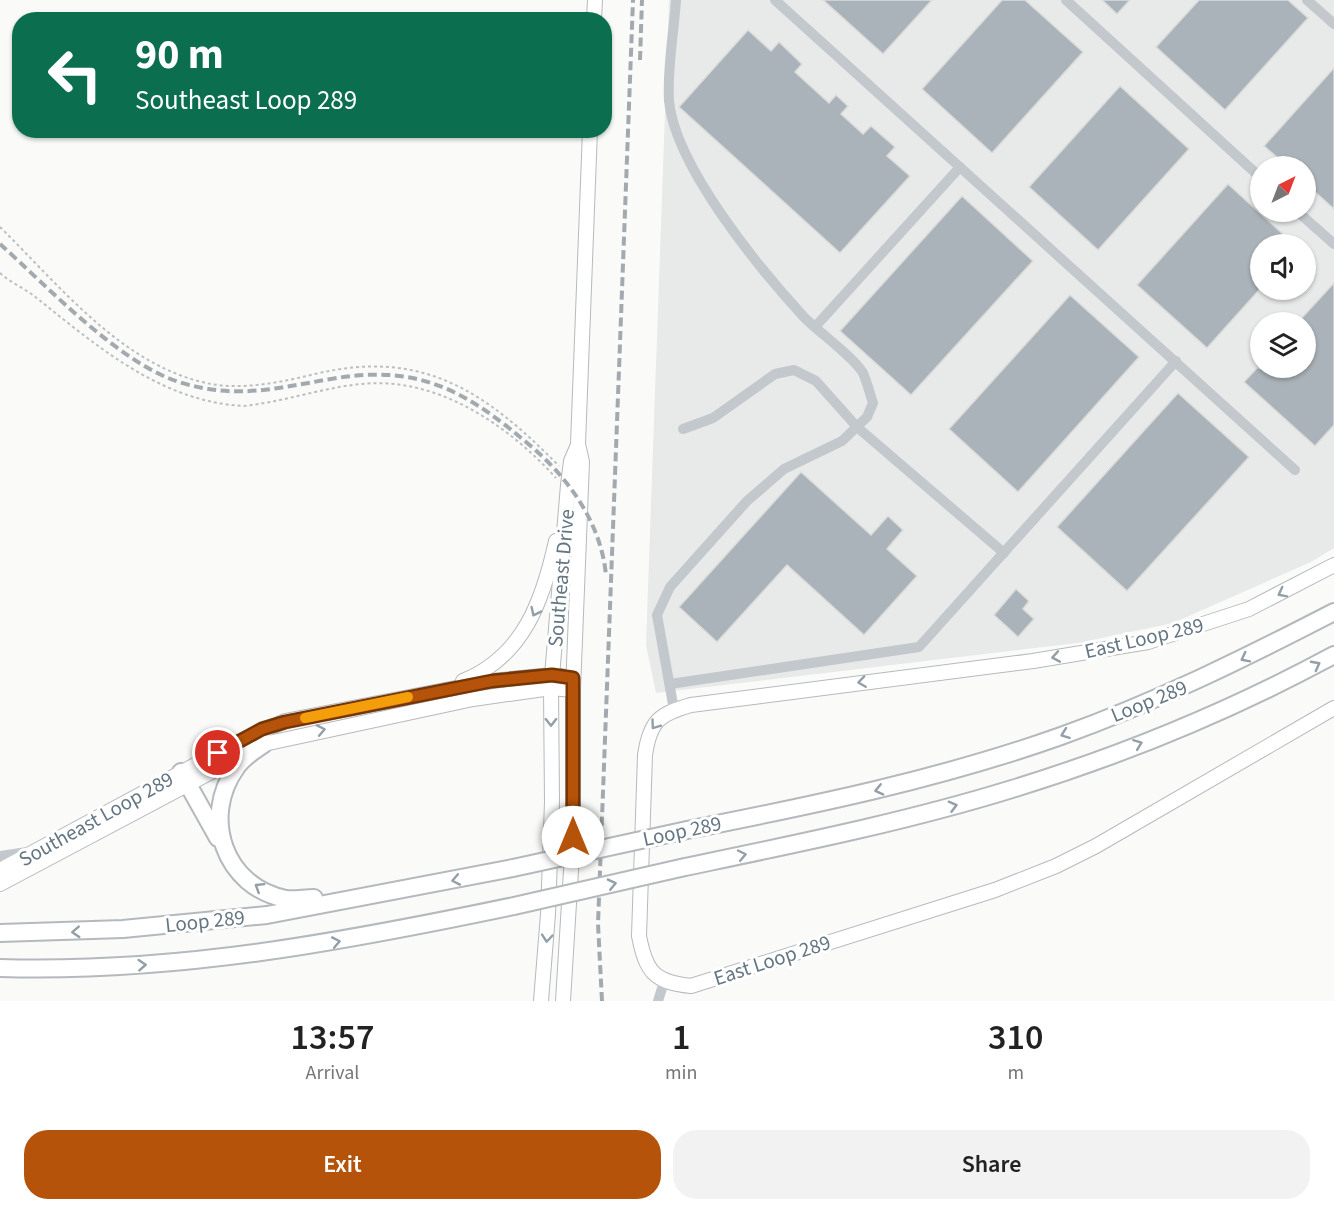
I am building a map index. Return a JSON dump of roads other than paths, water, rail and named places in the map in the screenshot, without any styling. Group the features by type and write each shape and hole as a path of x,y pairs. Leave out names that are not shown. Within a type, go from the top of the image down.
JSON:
{"highway":[{"name":"Loop 289","path":"0,933 123,929 215,921 331,904 513,868 895,786 1062,736 1183,688 1334,612"},
{"name":"Loop 289","path":"0,968 112,967 216,959 312,946 514,906 817,839 1013,789 1211,715 1276,686 1334,655"},
{"path":"222,847 218,818 221,798 236,767 264,744"},
{"path":"184,778 232,864 264,891 286,899 419,887"},
{"path":"0,978 112,967"}],"main road":[{"name":"Southeast Drive","path":"562,1001 573,837 573,684 582,462 578,444 590,138"},
{"name":"Southeast Drive","path":"541,1001 548,914 552,814 552,682 571,461 578,444"},
{"path":"440,690 485,670 516,643 537,609 566,517"},
{"name":"East Loop 289","path":"1334,565 1249,609 1148,642 1033,661 691,705 674,710 656,721 648,736 639,936 644,962 664,982 691,986 995,890 1056,866 1334,708"},
{"name":"Southeast Loop 289","path":"0,884 39,865 262,729 285,722 492,681 573,684"},
{"name":"Southeast Loop 289","path":"0,870 184,778 264,744 552,682"}],"street":[{"path":"674,710 657,615 670,587 747,501 784,470 842,441 867,417 873,403 862,372 815,327 736,232 703,188 685,154 674,126 669,100 676,0"},
{"path":"1066,0 1250,168"},
{"path":"1307,0 1333,22"},
{"path":"778,1 1295,470"},
{"path":"815,327 960,167"},
{"path":"1309,222 1334,244"},
{"path":"670,684 919,647 1176,362"},
{"path":"683,429 713,418 775,374 794,369 816,381 857,427 1004,553"},
{"path":"0,856 42,849"},
{"path":"658,1001 664,982"}],"railway":[{"path":"602,1001 598,924 633,0"},
{"path":"640,60 642,0"},
{"path":"0,244 62,302 109,341 132,358 179,382 219,390 256,391 363,375 391,375 441,386 464,397 487,411 533,448 571,489 582,504 598,538 606,575"}]}
